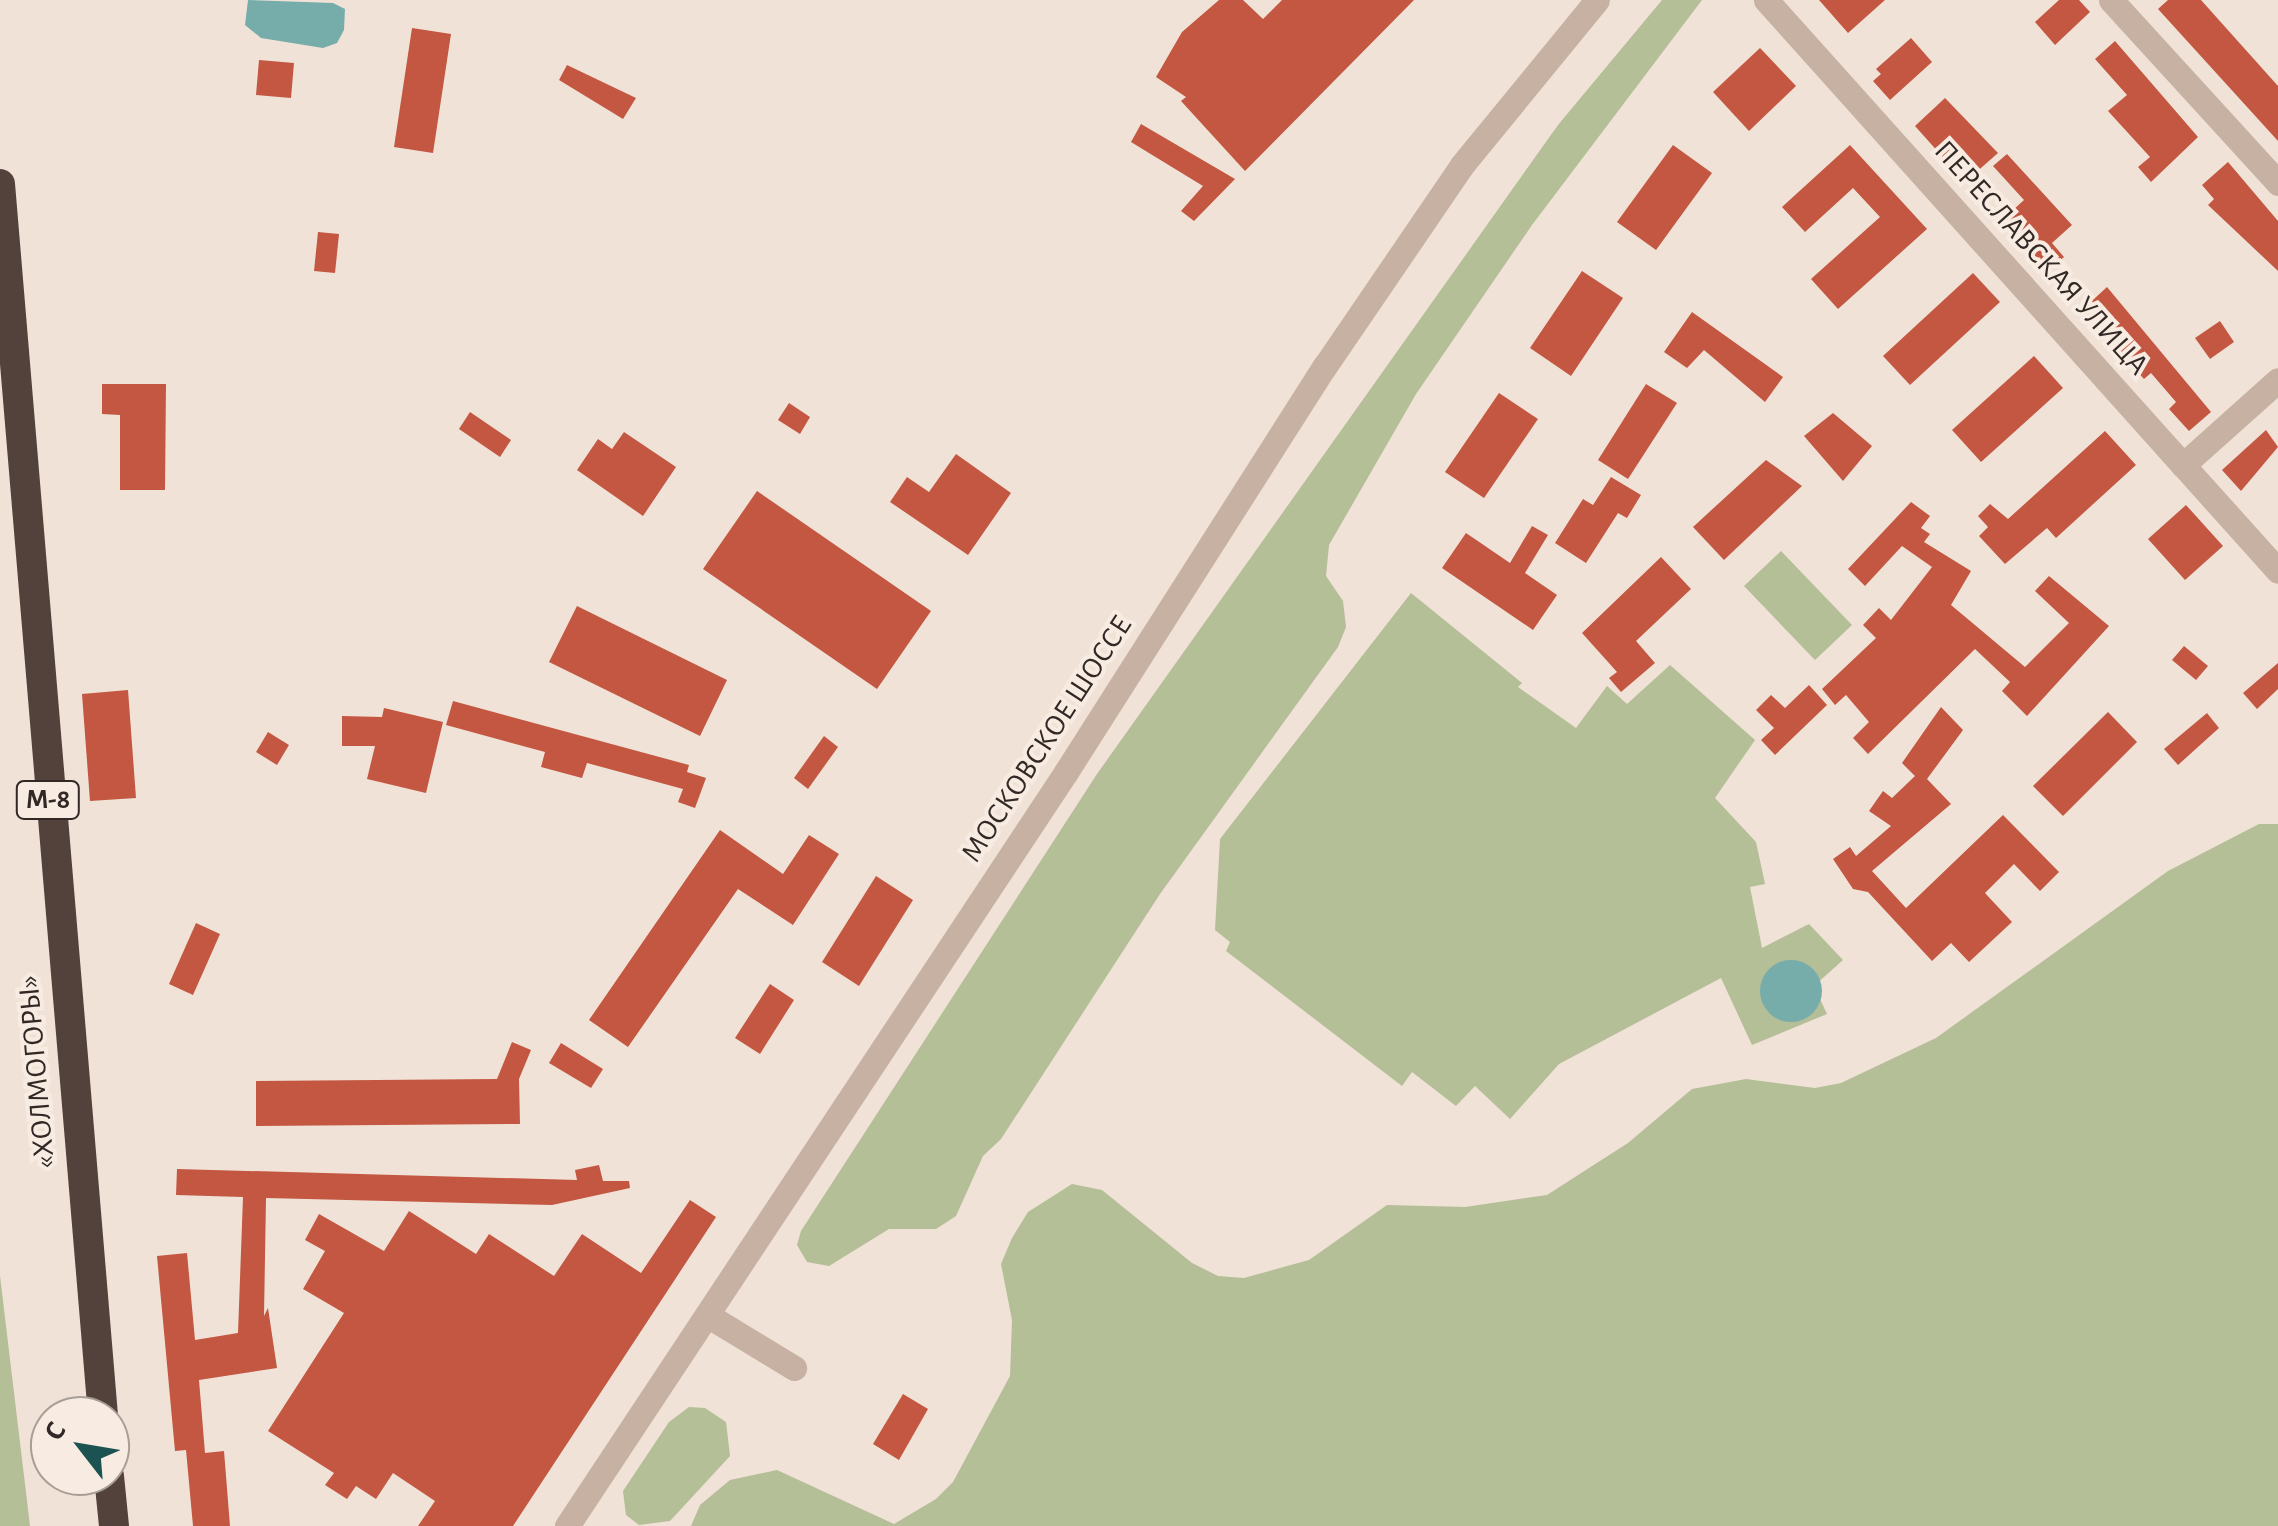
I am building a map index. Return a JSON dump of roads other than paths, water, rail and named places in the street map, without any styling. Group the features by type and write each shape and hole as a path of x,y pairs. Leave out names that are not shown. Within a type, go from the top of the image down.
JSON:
{"highway":[{"name":"«ХОЛМОГОРЫ»","path":"0,184 101,1396"},
{"path":"111,1496 114,1526"}],"street":[{"name":"МОСКОВСКОЕ ШОССЕ","path":"568,1526 1325,366 1462,165 1597,0"},
{"name":"ПЕРЕСЛАВСКАЯ УЛИЦА","path":"1766,0 2278,571"},
{"path":"2111,0 2278,183"},
{"path":"2183,464 2278,380"},
{"path":"707,1315 794,1368"}],"water":[{"path":"248,0 333,3 345,9 344,30 337,43 323,48 261,38 245,25"},
{"path":"1791,960 1813,969 1822,991 1813,1013 1791,1022 1769,1013 1760,991 1769,969"}]}
